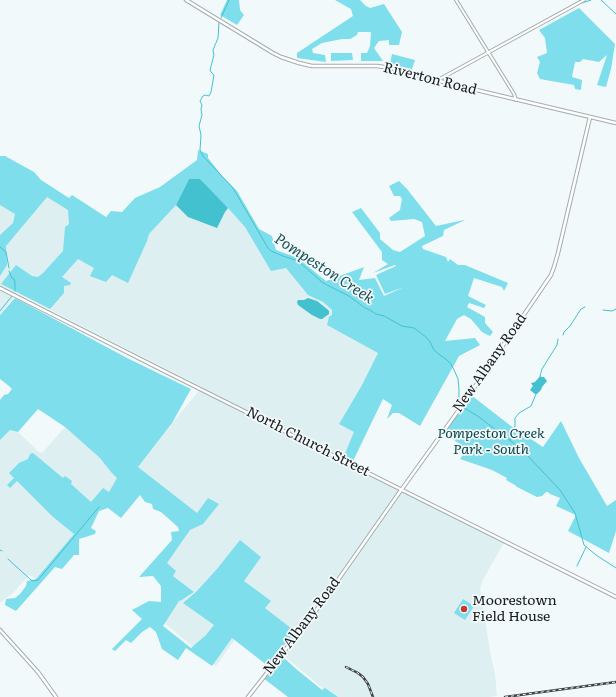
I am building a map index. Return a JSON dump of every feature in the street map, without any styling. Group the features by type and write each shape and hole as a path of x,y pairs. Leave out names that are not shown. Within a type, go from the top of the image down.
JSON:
{"main road":[{"name":"Riverton Road","path":"186,0 273,53 299,64 312,66 377,66 391,68 516,100 616,123"},
{"name":"New Albany Road","path":"248,697 312,616 350,563 461,407 553,271 590,117"},
{"name":"North Church Street","path":"0,288 616,597"},
{"path":"0,630 38,672 56,697"}],"street":[{"path":"456,0 514,94 516,100"},
{"path":"438,80 584,0"}],"shaded area":[{"path":"23,170 95,215 125,226 207,171 228,208 245,227 271,270 286,268 308,295 323,302 332,310 332,315 327,325 379,353 339,424 355,432 341,463 505,541 482,582 480,589 495,674 497,696 333,697 282,654 272,667 236,638 216,666 156,616 173,602 185,599 194,592 162,567 200,516 138,467 202,387 17,293 0,314 0,182"},
{"path":"189,179 200,179 228,208 217,228 188,217 176,205"},
{"path":"308,298 317,301 329,311 329,314 320,319 298,305 298,300"},
{"path":"541,375 541,377 544,377 547,381 541,390 535,394 530,390 533,386 531,383 535,382"},
{"path":"65,427 121,476 36,579 29,575 14,592 0,603 0,440 10,430 18,432 39,452 42,453"}],"green space":[{"path":"227,0 239,0 240,10 244,15 237,25 220,15"},
{"path":"335,0 360,0 370,8 384,4 402,32 399,45 389,45 389,40 379,41 374,48 383,61 361,61 361,53 367,53 370,46 371,32 358,32 357,35 350,39 322,43 312,49 313,53 325,55 326,62 297,58 297,53 353,16 351,9"},
{"path":"579,8 615,44 611,69 606,87 597,85 607,55 599,62 583,59 580,62 575,62 572,77 582,80 581,90 575,89 574,85 540,79 537,73 540,62 537,57 547,53 545,38 539,30"},
{"path":"331,53 352,53 353,60 331,61"},
{"path":"392,54 415,60 412,69 390,64"},
{"path":"198,150 208,154 208,158 223,177 237,191 259,229 272,236 276,250 298,258 326,281 364,267 359,280 375,278 384,296 404,287 385,294 376,275 396,266 395,265 373,273 388,264 382,260 382,252 352,212 361,208 380,233 380,239 393,250 400,252 425,236 422,222 414,219 391,221 389,218 400,210 402,199 400,196 394,196 389,186 399,181 436,226 465,220 444,230 443,236 422,246 423,249 446,257 448,262 450,259 458,265 465,265 508,283 504,291 502,287 474,278 468,296 486,305 484,308 469,303 467,307 485,317 485,323 493,332 490,336 482,332 471,319 464,315 457,319 445,341 475,338 480,345 459,356 420,426 399,413 393,413 387,419 392,405 383,399 353,461 344,456 354,432 339,424 362,385 378,353 327,325 329,317 332,315 332,310 323,302 308,295 286,268 271,271 245,227 200,179 189,179 176,205 149,234 128,283 112,275 106,282 90,276 94,268 78,259 62,277 71,283 70,285 64,286 64,293 50,309 1,284 16,265 32,276 38,277 43,273 63,251 65,227 69,224 68,210 47,197 6,246 7,265 0,276 0,235 13,223 15,214 0,205 0,156 5,156 34,172 41,180 69,198 72,195 106,217 111,211 122,212 135,198 160,187 197,160"},
{"path":"15,298 129,359 191,389 172,423 138,467 197,513 208,498 219,504 203,524 190,530 167,563 176,571 173,576 194,592 179,601 163,626 191,648 206,635 214,625 183,603 196,592 217,569 240,540 261,557 244,581 271,601 265,608 296,632 268,666 232,638 212,666 186,648 178,660 162,649 156,632 150,627 142,632 131,643 126,640 115,651 112,649 142,619 132,610 149,601 161,602 161,586 153,576 139,577 172,540 171,532 179,531 178,527 161,512 153,509 152,504 145,502 140,495 121,518 108,508 99,511 91,528 96,531 95,534 79,539 79,555 74,555 62,569 55,567 16,611 5,605 6,599 15,598 20,594 26,586 27,581 36,579 74,534 52,516 17,481 10,488 7,485 14,478 9,473 19,463 28,459 30,454 33,453 63,478 65,476 72,481 71,484 91,502 103,488 109,492 117,478 100,458 65,427 38,409 18,432 10,430 0,440 0,400 12,389 0,379 0,315"},
{"name":"Pompeston Creek Park - South","path":"471,395 511,426 543,447 561,421 579,458 607,506 616,500 616,531 609,553 568,531 576,515 556,506 560,498 548,492 537,497 517,487 506,480 507,478 492,470 460,459 467,449 444,433"},
{"name":"Moorestown Field House","path":"463,599 474,606 465,620 454,613"},
{"path":"281,655 322,690 325,688 338,697 288,697 263,678"}],"waterway":[{"name":"Pompeston Creek","path":"221,18 229,0"},
{"path":"582,3 591,0"},
{"path":"601,0 616,14"},
{"name":"Pompeston Creek","path":"219,22 218,38 213,50 214,55 210,70 214,75 211,92 209,96 203,96 200,101 202,105 202,115 199,126 201,135 200,150 203,156 233,188 268,248 271,251 298,261 322,282 349,296 365,308 402,326 414,328 426,337 434,350 451,364 455,372 458,379 459,404 479,417 526,454 560,490 575,513 584,545 616,568"},
{"path":"0,247 6,252 9,268"},
{"path":"9,271 15,282 15,291"},
{"path":"0,311 12,296"},
{"path":"563,335 581,309 585,307"},
{"path":"603,310 612,311 616,309"},
{"path":"540,376 542,369 557,345 558,339"},
{"path":"510,440 515,426 515,418 519,413 531,406 536,394"},
{"path":"8,559 31,580 38,580 99,507"},
{"path":"577,566 586,547"}],"railway":[{"path":"346,667 363,677 368,684 373,697"},
{"path":"505,697 616,682"}],"place":[{"name":"Moorestown Field House","path":"464,609"}]}
